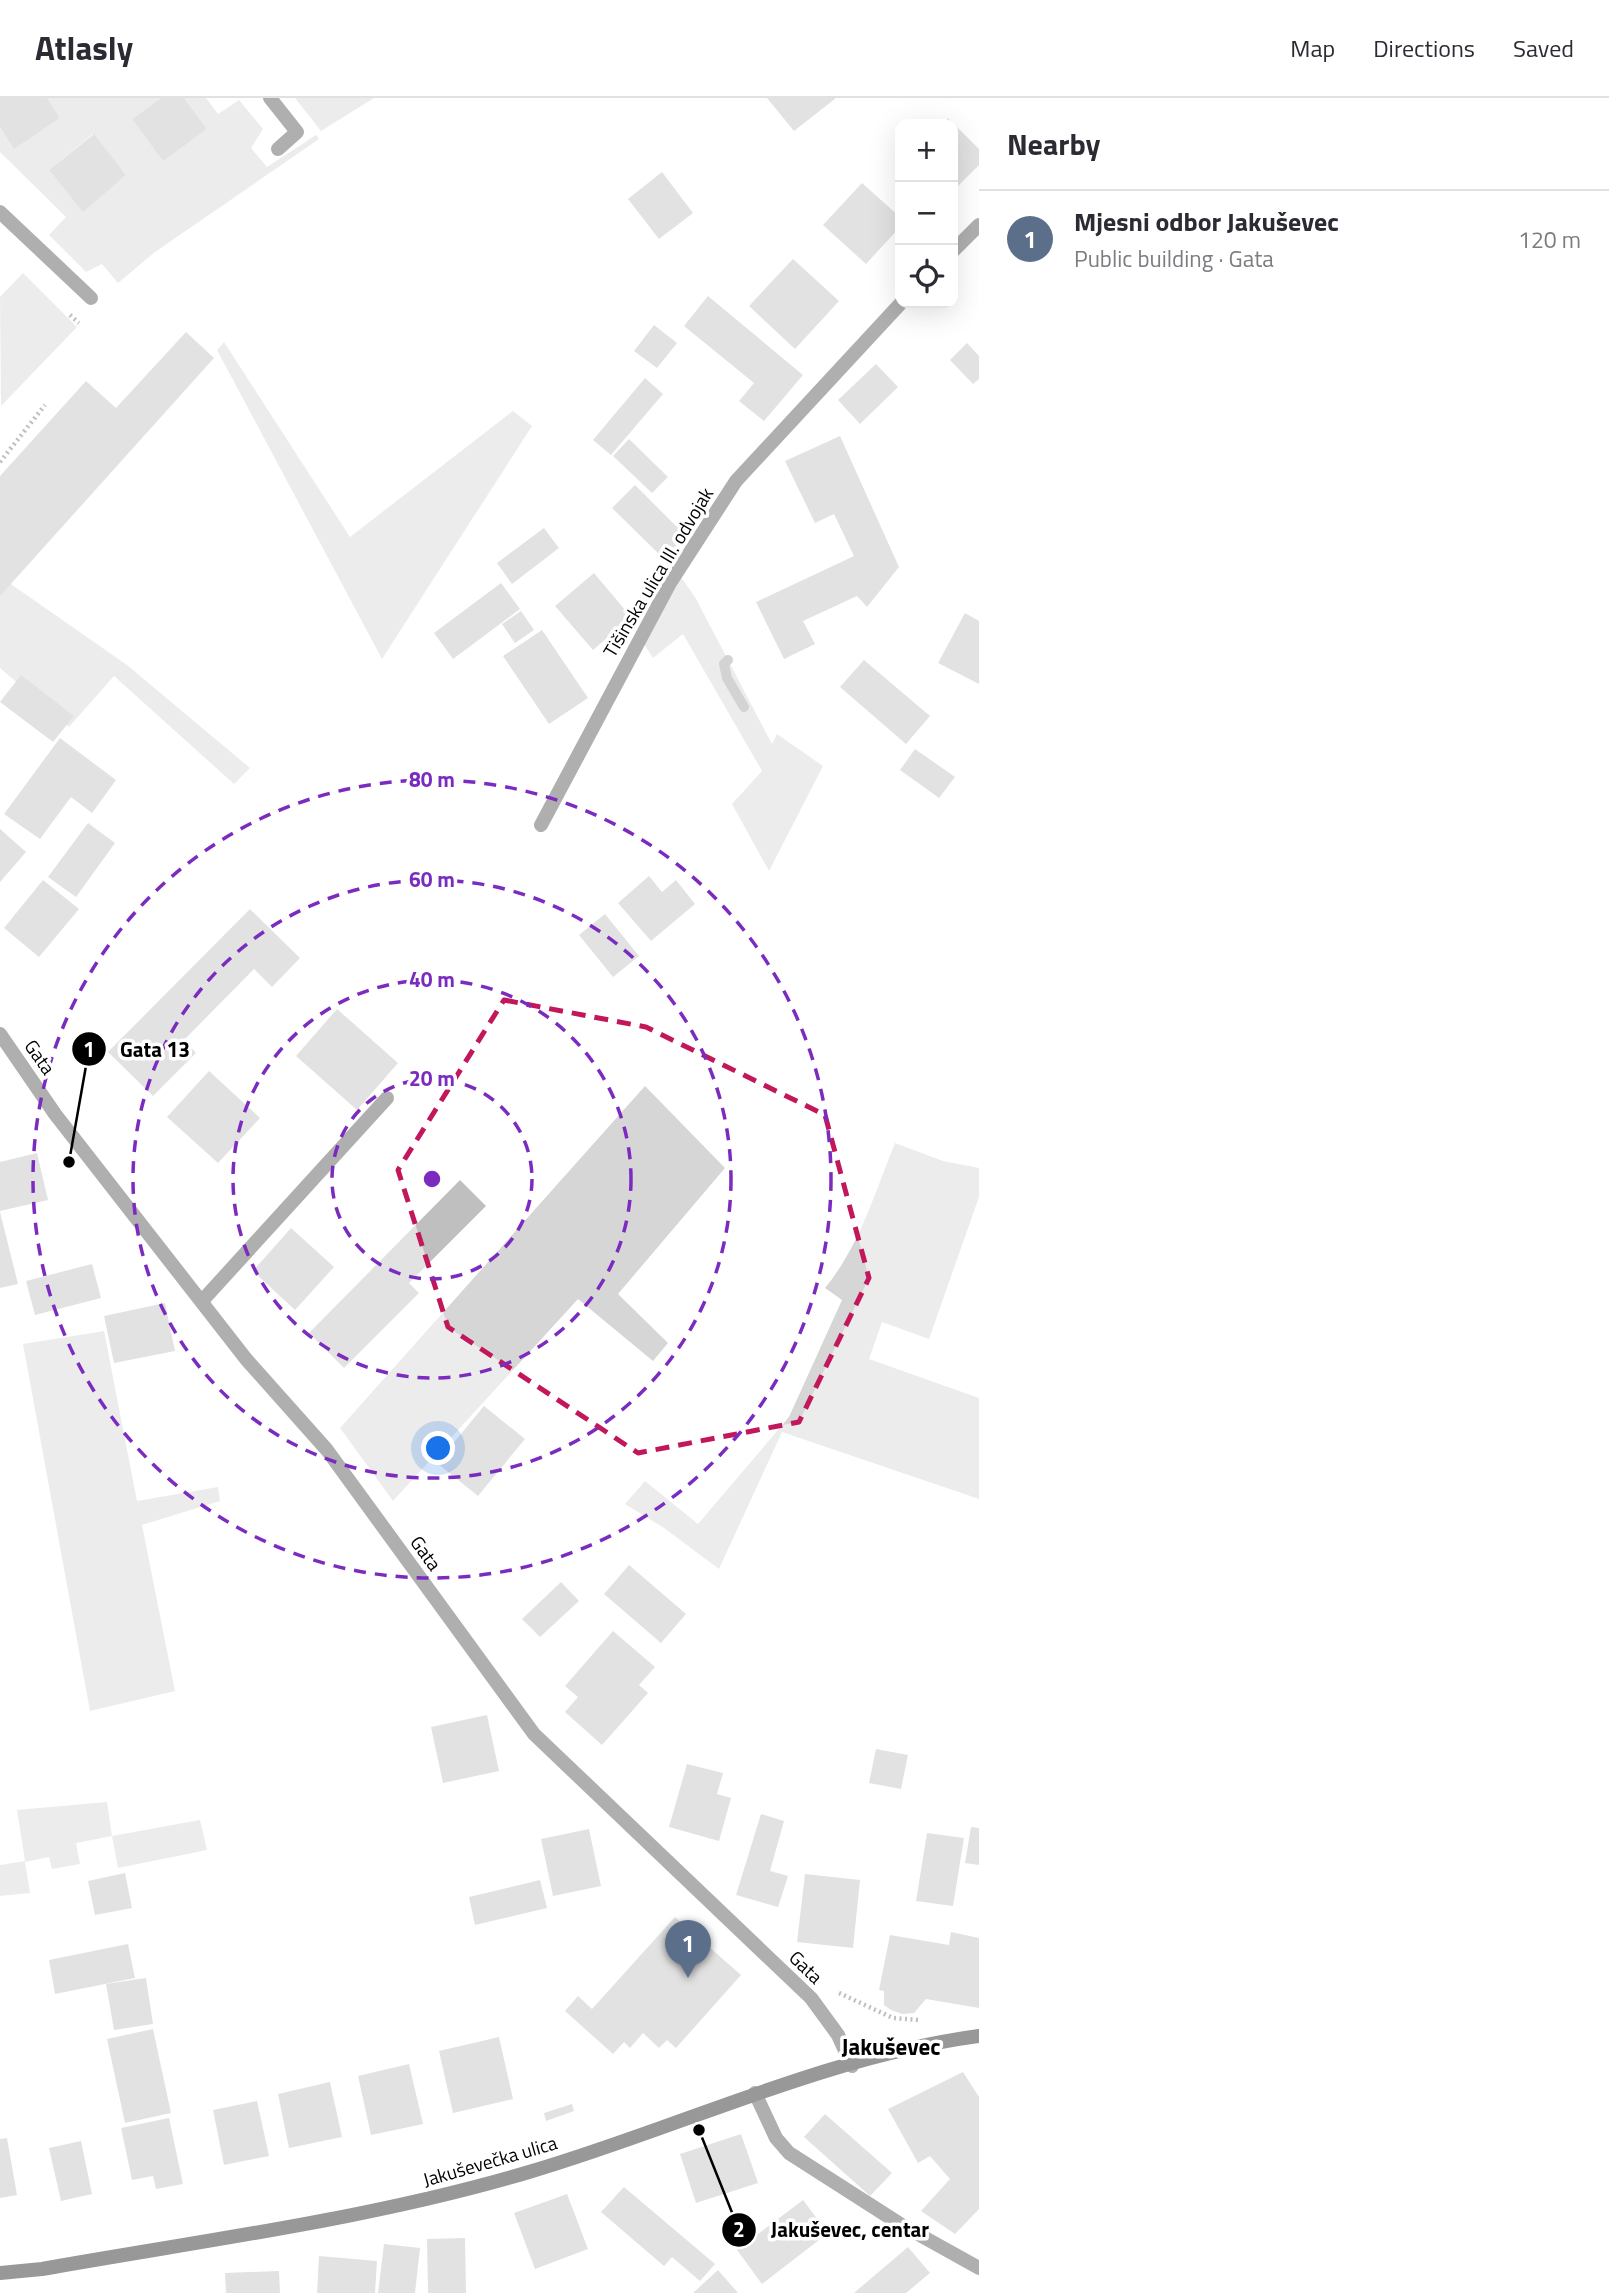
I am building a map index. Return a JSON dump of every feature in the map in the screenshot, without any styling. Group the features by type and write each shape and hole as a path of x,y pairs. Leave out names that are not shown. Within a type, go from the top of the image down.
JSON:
{"main road":[{"name":"Jakuševečka ulica","path":"0,2273 42,2269 363,2213 456,2193 532,2172 755,2094 917,2048 979,2036"}],"street":[{"path":"270,98 297,132 278,149"},
{"path":"0,212 91,298"},
{"path":"958,246 979,225"},
{"name":"Tišinska ulica III. odvojak","path":"541,825 670,583 736,481 896,308"},
{"name":"Gata","path":"0,1034 55,1114 246,1359 327,1450 534,1734 811,1998 838,2035 852,2066"},
{"path":"202,1301 387,1098"},
{"path":"755,2094 776,2138 789,2153 890,2218 979,2268"}],"path":[{"path":"0,462 45,405"},
{"path":"831,1989 893,2018 931,2021"}],"highlighted area":[{"path":"504,1000 646,1027 825,1115 869,1278 799,1422 638,1453 448,1327 398,1170"}],"shaded area":[{"path":"47,98 161,98 132,119 163,160 207,129 184,98 206,98 218,114 239,100 263,129 251,148 267,167 316,135 319,139 155,252 118,283 102,264 86,272 49,235 66,217 0,152 0,127 14,148 60,118","holes":["93,134 126,175 83,211 49,170"]},
{"path":"295,98 374,98 321,131"},
{"path":"23,273 77,327 1,406 0,297"},
{"path":"224,342 350,537 513,411 532,426 382,659 217,350"},
{"path":"681,577 695,597 772,744 777,734 823,766 769,871 732,804 762,771 683,634 653,658 644,644"},
{"path":"5,580 127,665 250,768 234,784 114,676 69,727 0,668 0,584"},
{"path":"645,1086 725,1168 618,1294 668,1343 653,1361 578,1299 393,1501 340,1428"},
{"path":"895,1143 943,1161 979,1168 979,1197 929,1339 882,1322 869,1359 979,1398 979,1499 782,1432 719,1569 664,1528 625,1504 645,1481 698,1524 789,1417 842,1300 825,1288 857,1237"},
{"path":"104,1331 137,1501 218,1487 220,1501 142,1525 175,1691 90,1711 23,1344"},
{"path":"107,1802 112,1836 76,1843 80,1864 52,1869 49,1857 25,1862 30,1893 0,1896 0,1865 25,1861 17,1810"},
{"path":"200,1820 207,1850 118,1868 112,1836"}],"building":[{"path":"0,98 47,98 60,118 14,149 0,127"},
{"path":"161,98 184,98 207,129 163,161 132,119"},
{"path":"767,98 836,98 794,131"},
{"path":"958,128 979,149 979,165 958,186"},
{"path":"94,134 126,175 83,212 49,170"},
{"path":"662,172 693,213 659,239 628,199"},
{"path":"862,183 895,213 895,232 866,264 823,225"},
{"path":"793,259 839,301 795,349 749,306"},
{"path":"708,296 803,375 764,421 739,401 754,383 684,326"},
{"path":"654,325 677,343 657,368 634,351"},
{"path":"186,332 214,358 0,596 0,476 86,381 116,408"},
{"path":"967,343 979,356 979,379 973,384 950,360"},
{"path":"876,364 898,387 860,424 838,400"},
{"path":"645,378 663,394 611,455 593,440"},
{"path":"840,436 899,567 867,607 857,596 803,621 815,644 784,659 756,602 854,556 834,514 815,523 785,461"},
{"path":"629,439 668,477 652,493 613,456"},
{"path":"635,485 686,536 663,558 612,508"},
{"path":"544,528 559,548 512,584 497,563"},
{"path":"594,573 631,617 593,650 555,606"},
{"path":"501,583 520,609 453,659 434,633"},
{"path":"521,611 534,630 515,643 502,624"},
{"path":"965,613 979,621 979,684 938,663"},
{"path":"542,630 588,698 549,724 503,656"},
{"path":"864,660 930,716 906,744 840,687"},
{"path":"21,675 74,716 53,742 0,702"},
{"path":"60,738 116,780 92,813 71,797 40,839 4,814"},
{"path":"915,749 955,777 939,798 900,770"},
{"path":"88,823 115,843 76,897 48,877"},
{"path":"0,829 26,852 0,882"},
{"path":"649,876 662,892 676,880 695,904 651,941 618,903"},
{"path":"43,880 79,909 39,957 4,928"},
{"path":"250,909 300,958 272,987 254,969 184,1040 196,1053 153,1096 108,1052"},
{"path":"605,914 639,956 613,977 579,935"},
{"path":"337,1009 398,1063 357,1110 296,1056"},
{"path":"209,1071 260,1118 218,1163 167,1117"},
{"path":"37,1153 48,1200 0,1211 0,1162"},
{"path":"460,1180 486,1206 409,1283 419,1293 344,1368 309,1333"},
{"path":"0,1212 18,1284 0,1288"},
{"path":"291,1228 334,1267 295,1310 253,1271"},
{"path":"92,1264 101,1298 35,1315 26,1281"},
{"path":"165,1303 175,1351 114,1363 104,1316"},
{"path":"484,1406 525,1439 478,1496 437,1463"},
{"path":"629,1565 686,1614 661,1643 604,1594"},
{"path":"561,1582 579,1601 540,1637 522,1619"},
{"path":"613,1631 655,1667 639,1685 648,1693 602,1745 565,1712 578,1697 565,1686"},
{"path":"487,1715 499,1771 443,1783 431,1727"},
{"path":"876,1749 908,1755 901,1789 869,1783"},
{"path":"687,1764 723,1773 717,1794 731,1798 719,1841 669,1827"},
{"path":"761,1814 784,1821 770,1871 788,1876 778,1907 736,1895"},
{"path":"971,1827 979,1828 979,1865 965,1863"},
{"path":"589,1829 601,1886 553,1896 541,1839"},
{"path":"927,1833 964,1838 953,1906 916,1901"},
{"path":"125,1873 132,1908 95,1915 88,1881"},
{"path":"805,1874 860,1880 853,1948 797,1942"},
{"path":"540,1880 547,1908 475,1925 469,1897"},
{"path":"675,1917 741,1975 676,2048 667,2040 659,2048 643,2033 630,2048 624,2042 613,2054 565,2011 578,1996 592,2009"},
{"path":"951,1932 979,1938 979,2008 926,1999 914,2013 902,2014 884,2005 884,1991 879,1990 890,1935 949,1945"},
{"path":"128,1944 135,1978 55,1994 49,1960"},
{"path":"146,1978 153,2024 114,2030 106,1984"},
{"path":"153,2029 171,2113 125,2123 107,2039"},
{"path":"499,2037 513,2099 453,2113 439,2051"},
{"path":"409,2064 423,2124 371,2135 358,2076"},
{"path":"963,2072 979,2097 979,2209 955,2234 921,2211 950,2179 930,2156 918,2163 888,2109"},
{"path":"330,2082 342,2137 289,2148 278,2094"},
{"path":"257,2101 269,2156 224,2165 213,2110"},
{"path":"572,2104 574,2111 546,2121 544,2113"},
{"path":"825,2114 892,2173 870,2196 804,2137"},
{"path":"169,2118 183,2184 156,2189 153,2176 132,2180 121,2128"},
{"path":"741,2134 758,2183 696,2203 680,2154"},
{"path":"7,2138 17,2195 0,2198 0,2139"},
{"path":"81,2141 92,2194 61,2201 49,2148"},
{"path":"624,2187 715,2264 700,2281 672,2257 664,2266 601,2212"},
{"path":"567,2194 588,2249 535,2269 514,2213"},
{"path":"803,2200 828,2233 762,2284 737,2250"},
{"path":"465,2238 466,2293 428,2293 427,2239"},
{"path":"384,2244 420,2248 415,2293 378,2293"},
{"path":"908,2247 930,2273 906,2293 854,2293"},
{"path":"319,2256 377,2261 375,2293 317,2293"},
{"path":"718,2270 738,2293 693,2293"},
{"path":"279,2271 280,2293 226,2293 225,2273"}],"waterway":[{"path":"728,660 724,664 727,678 744,707"}],"place":[{"name":"Gata 13","path":"69,1162"},
{"name":"Mjesni odbor Jakuševec","path":"688,1978"},
{"name":"Jakuševec, centar","path":"699,2130"}],"district":[{"name":"Jakuševec","path":"891,2047"}]}
